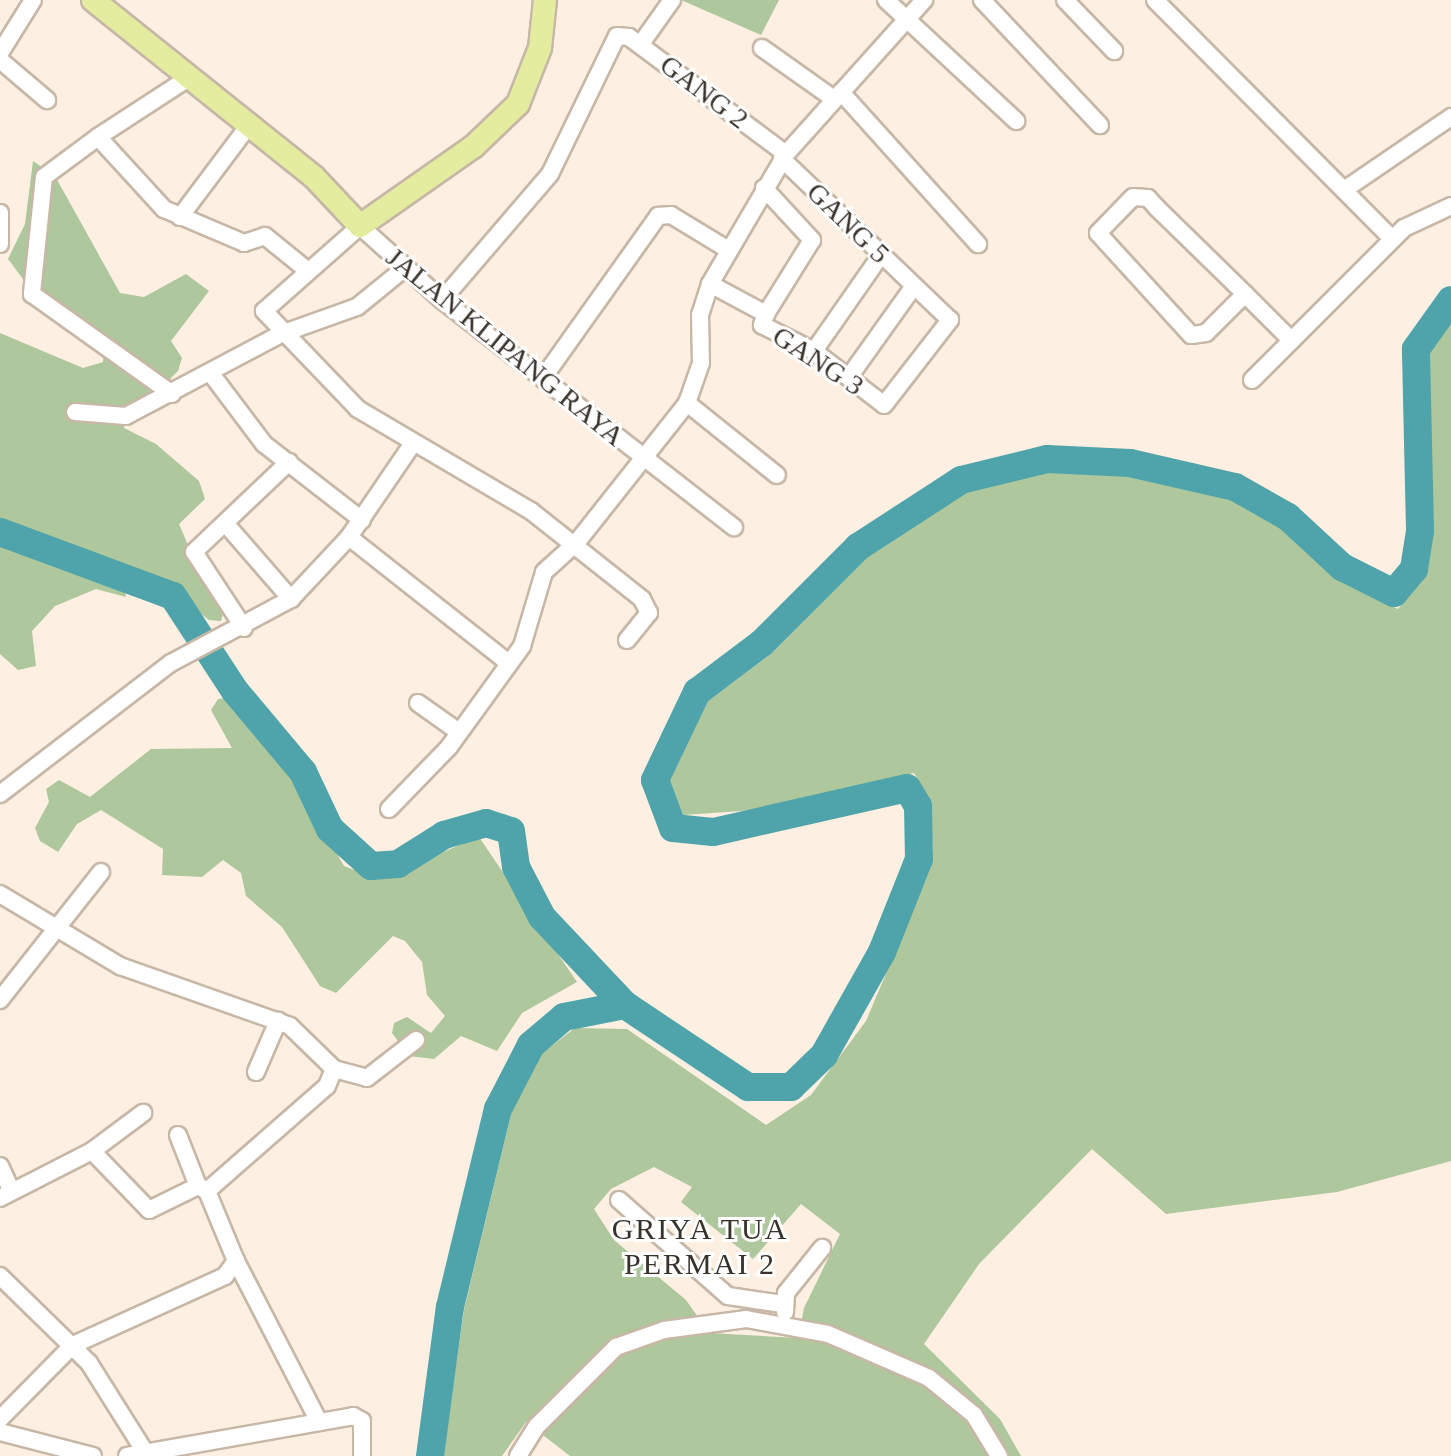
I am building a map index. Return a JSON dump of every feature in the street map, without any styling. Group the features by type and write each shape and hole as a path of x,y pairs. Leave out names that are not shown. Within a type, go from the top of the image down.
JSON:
{"main road":[{"name":"JALAN KLIPANG RAYA","path":"93,0 249,125 360,226"},
{"path":"360,226 473,147 518,104 540,48 545,0"}],"street":[{"path":"0,53 33,0"},
{"path":"640,45 672,0"},
{"path":"886,0 909,16 1016,121"},
{"name":"JALAN KLIPANG RAYA","path":"360,226 442,300 643,460 687,403 701,363 700,315 710,284 764,188 784,157 924,0"},
{"path":"982,0 1100,125"},
{"path":"1065,0 1114,51"},
{"path":"1155,0 1392,239"},
{"name":"GANG 2","path":"442,300 550,174 605,51 620,35 640,45 784,157"},
{"path":"762,48 837,95 978,244"},
{"path":"0,60 47,100"},
{"path":"172,394 32,294 44,177 98,137 190,77"},
{"path":"1344,190 1451,117"},
{"path":"180,217 249,125"},
{"path":"98,137 164,209 244,243 265,236 308,271"},
{"name":"GANG 5","path":"784,157 914,286"},
{"path":"764,188 812,240 766,314"},
{"path":"1245,294 1206,333 1191,335 1098,233 1133,197 1143,196 1245,294 1292,341"},
{"path":"1252,380 1392,239 1451,206"},
{"path":"0,213 0,244"},
{"path":"543,378 658,216 671,215 727,249"},
{"path":"360,226 264,313 281,334 358,409 411,446 467,471 577,542 647,604 648,616 627,640"},
{"path":"814,351 881,255"},
{"path":"75,412 115,419 212,375 281,334 357,307 405,268"},
{"name":"GANG 3","path":"710,284 766,314 762,325 814,351 889,404 950,320 914,286"},
{"path":"849,377 914,286"},
{"path":"212,375 264,444 362,520"},
{"path":"687,403 777,475"},
{"path":"0,794 93,716 192,650 244,628 291,599 349,537 411,446"},
{"path":"389,809 459,732 505,660 526,638 544,572 577,542 643,460 734,527"},
{"path":"244,628 194,555 289,462"},
{"path":"225,523 291,599"},
{"path":"349,537 505,660"},
{"path":"418,703 459,732"},
{"path":"0,1000 101,872"},
{"path":"0,894 54,928 178,991 278,1021 310,1039 334,1069 367,1078 416,1040"},
{"path":"256,1072 278,1021"},
{"path":"92,1151 149,1210 202,1188 327,1086 334,1069"},
{"path":"0,1166 5,1194 92,1151 143,1113"},
{"path":"178,1135 236,1261 319,1422"},
{"path":"619,1200 728,1296 782,1304"},
{"path":"782,1304 822,1248"},
{"path":"0,1419 73,1345 225,1276 236,1261"},
{"path":"0,1276 73,1345 145,1452"},
{"path":"782,1304 790,1324"},
{"path":"518,1456 537,1426 616,1347 709,1321 790,1324 877,1351 929,1378 974,1415 999,1456"},
{"path":"127,1456 319,1422 359,1418 362,1456"},
{"path":"0,1432 93,1456"}],"green space":[{"path":"681,0 779,0 761,35"},
{"path":"33,161 55,176 120,293 144,297 186,274 209,291 171,341 182,358 178,371 158,391 132,401 124,428 156,444 199,481 205,499 179,524 205,585 224,608 221,621 209,620 158,580 0,522 0,333 83,368 103,362 105,339 29,287 8,259 25,224"},
{"path":"1451,318 1451,1161 1337,1192 1166,1214 1092,1149 979,1264 924,1344 1000,1419 1021,1456 570,1456 526,1422 502,1456 443,1456 464,1310 511,1114 541,1054 575,1028 627,1029 766,1125 811,1095 866,1021 933,862 931,802 914,773 756,810 683,815 670,781 708,701 771,654 867,557 966,492 1049,472 1128,476 1230,500 1280,528 1334,578 1398,609 1426,575 1433,530 1426,384 1430,353","holes":["654,1167 692,1187 681,1202 753,1259 801,1204 840,1234 804,1308 798,1338 709,1333 686,1300 614,1240 594,1209 611,1189"]},
{"path":"0,542 123,580 126,597 96,589 55,606 32,631 36,666 18,670 0,654"},
{"path":"232,697 287,767 344,866 365,874 395,872 479,837 577,982 522,1013 497,1051 461,1036 434,1059 409,1056 392,1033 394,1023 407,1017 431,1033 445,1016 427,995 422,962 405,941 393,936 336,993 320,986 282,927 246,896 241,873 223,860 202,877 162,875 163,849 101,810 77,824 58,852 40,841 35,828 49,802 46,789 59,780 90,797 151,749 232,748 211,710 218,699"}],"waterway":[{"path":"430,1456 450,1307 498,1109 531,1045 564,1017 625,1005 748,1087 791,1087 824,1055 882,952 919,859 918,806 907,788 713,832 673,828 655,780 697,692 762,643 858,547 961,480 1047,459 1130,463 1235,487 1288,517 1342,567 1394,593 1414,569 1420,530 1416,349 1451,300"},
{"path":"0,532 173,596 235,691 303,772 330,829 371,866 398,864 444,835 486,823 511,831 516,867 542,917 625,1005"}],"district":[{"name":"GRIYA TUA PERMAI 2","path":"700,1246"}]}
